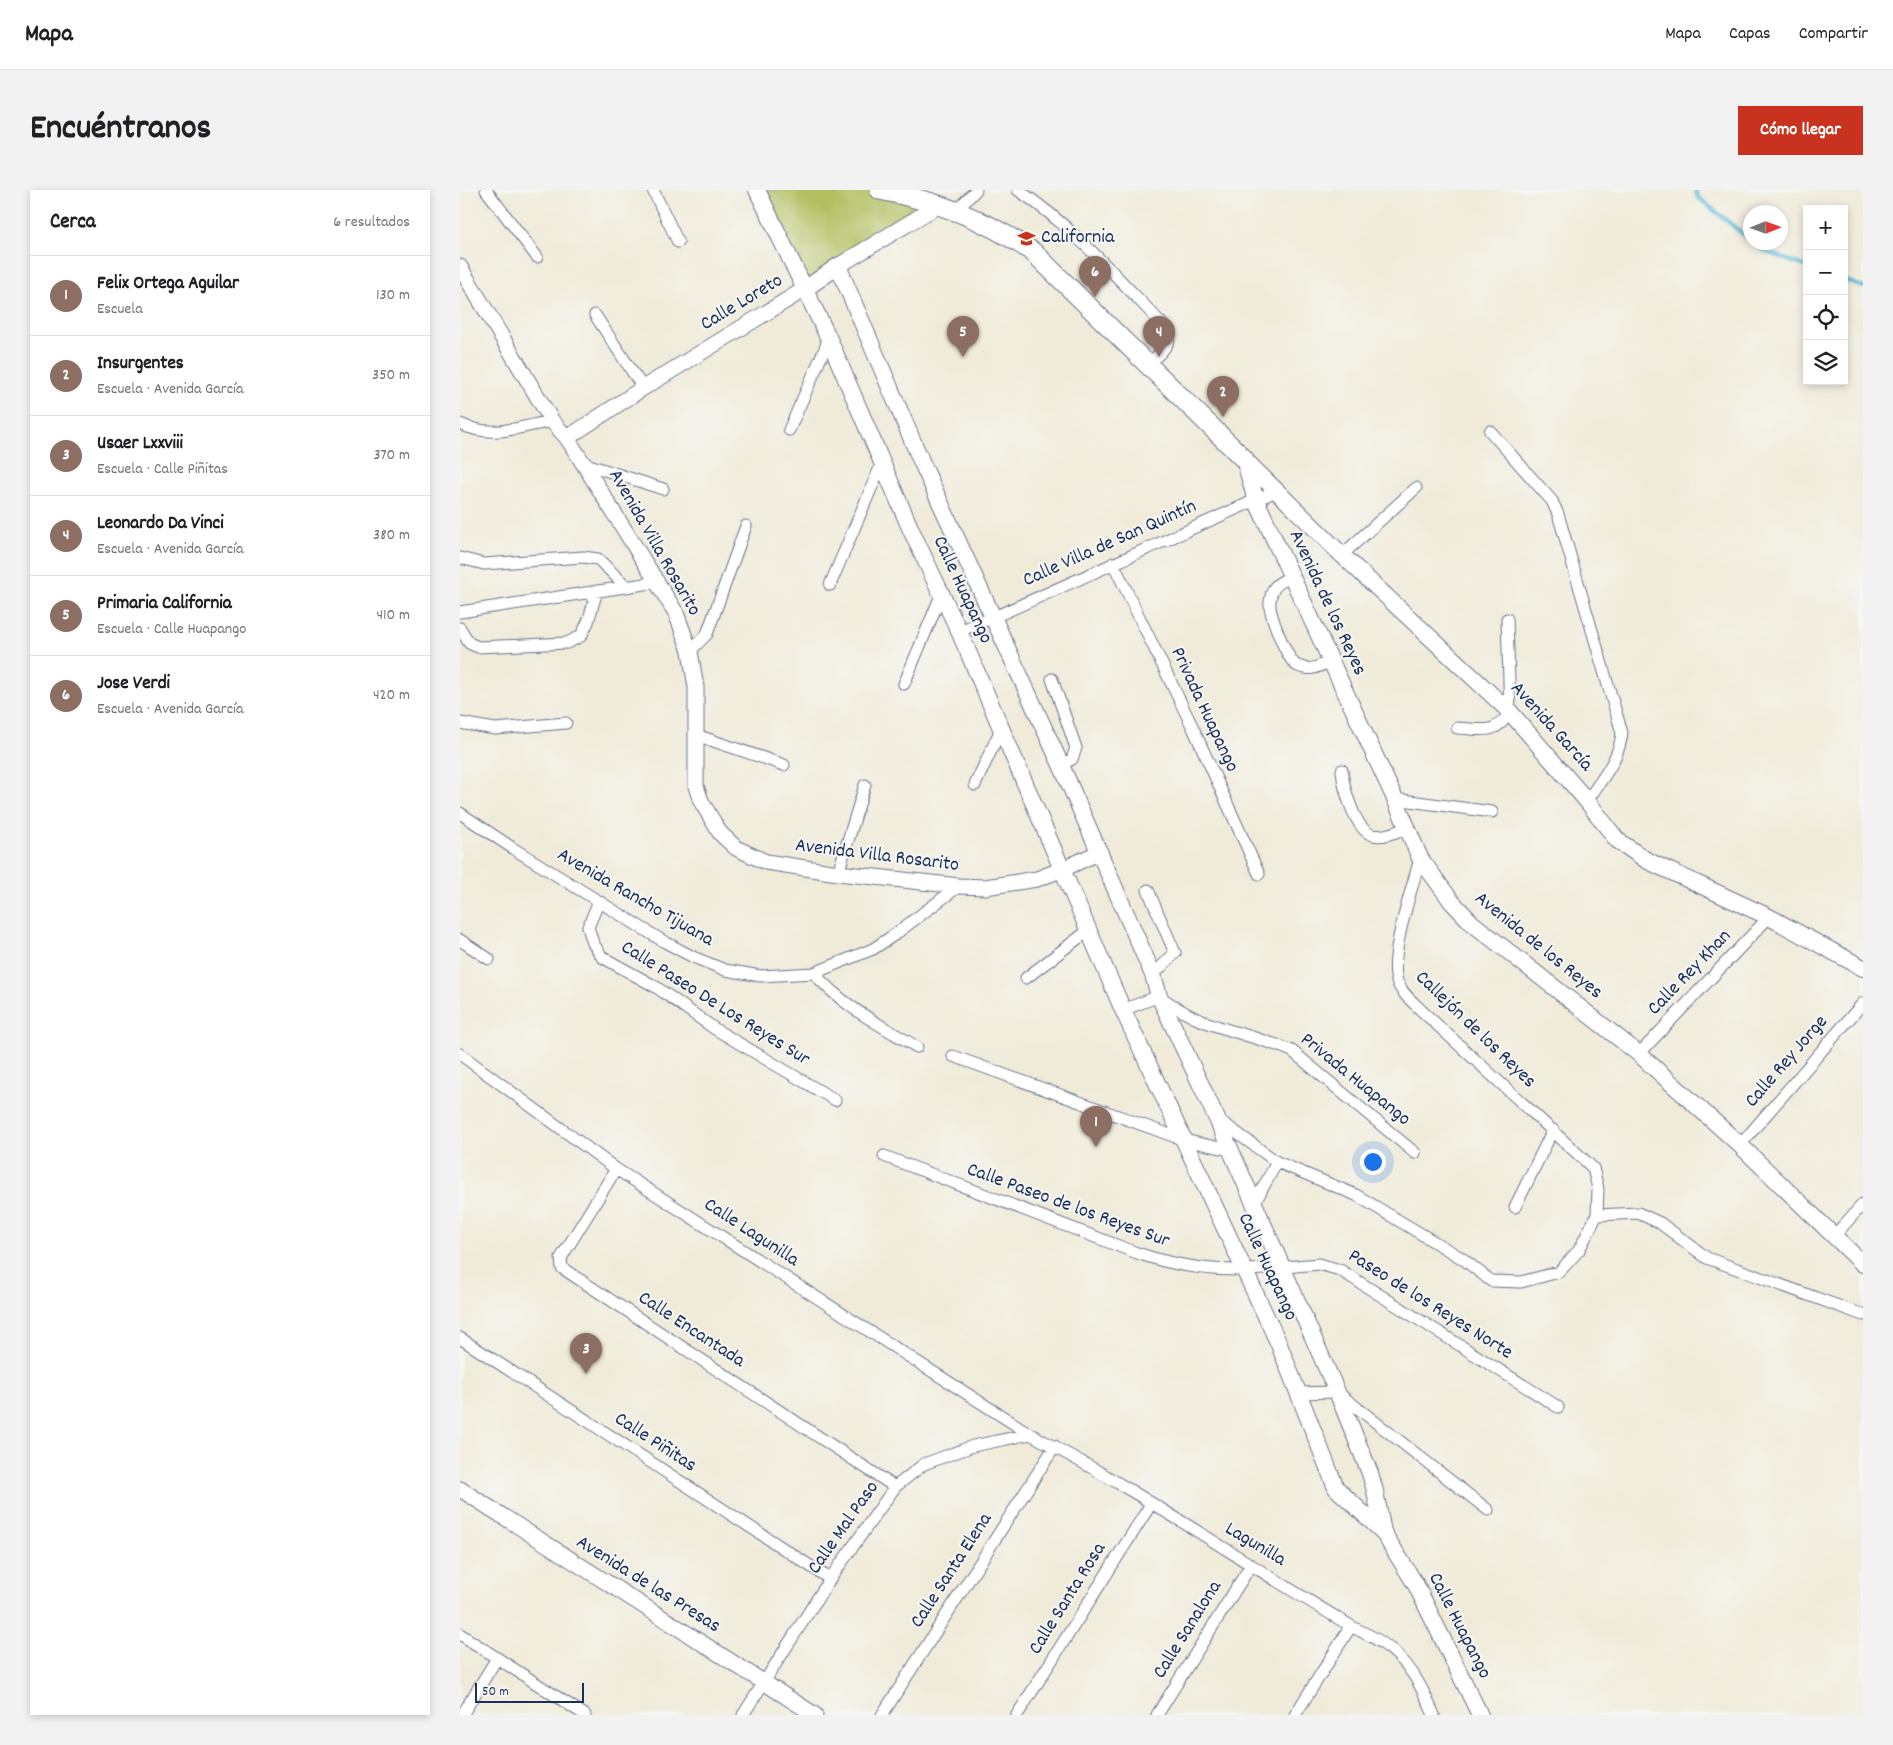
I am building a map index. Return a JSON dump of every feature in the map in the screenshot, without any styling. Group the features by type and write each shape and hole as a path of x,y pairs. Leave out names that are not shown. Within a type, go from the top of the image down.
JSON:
{"main road":[{"name":"Calle Huapango","path":"757,190 829,339 882,463 942,593 1064,869 1123,1010 1278,1342 1336,1488 1383,1532 1416,1585 1480,1715"},
{"name":"Avenida García","path":"880,190 923,200 982,222 1007,234 1033,252 1342,555 1510,712 1587,801 1617,840 1646,860 1769,917 1863,968"},
{"name":"Calle Huapango","path":"838,266 922,463 1100,852 1153,975 1159,996 1217,1119 1337,1392 1376,1491 1383,1532"},
{"name":"Calle Loreto","path":"805,289 838,266"},
{"name":"Avenida García","path":"1244,459 1256,500"},
{"name":"Avenida de los Reyes","path":"1256,500 1395,799 1420,858 1452,902 1472,923 1639,1054 1740,1145 1863,1264"}],"street":[{"path":"486,190 537,257"},
{"path":"653,190 678,242"},
{"path":"947,208 976,190"},
{"path":"1018,190 1038,203 1067,228 1169,331 1169,341 1149,364"},
{"name":"Calle Loreto","path":"838,266 947,208"},
{"name":"Avenida Villa Rosarito","path":"460,267 552,421 567,438 676,613 690,651 696,687 696,786 701,802 720,833 736,848 766,862 838,873 959,886 1008,884 1037,879 1100,852"},
{"name":"Calle Loreto","path":"567,438 643,388 805,289"},
{"path":"595,315 643,388"},
{"path":"789,430 829,339"},
{"path":"460,424 474,430 492,432 552,421"},
{"path":"1490,431 1552,501 1558,514 1622,733 1615,759 1587,801"},
{"path":"583,463 663,489"},
{"path":"830,584 882,463"},
{"path":"1342,555 1416,488"},
{"name":"Calle Villa de San Quintín","path":"959,631 1276,491"},
{"path":"690,651 707,634 746,526"},
{"path":"460,558 484,564 583,557 598,559 627,587"},
{"name":"Privada Huapango","path":"1113,563 1194,730 1258,874"},
{"path":"1292,576 1274,588 1270,598 1271,611 1290,659 1296,666 1306,669 1315,668 1331,660"},
{"path":"460,612 658,582"},
{"path":"460,628 468,643 478,647 567,643 581,636 588,622 597,591"},
{"path":"904,684 942,593"},
{"path":"1457,728 1492,730 1503,723 1510,712 1508,619"},
{"path":"1052,679 1076,748 1072,759 1061,765"},
{"path":"460,722 495,729 566,723"},
{"path":"975,785 1001,729"},
{"path":"696,734 784,765"},
{"path":"1342,770 1342,781 1348,802 1363,828 1371,835 1382,836 1407,828"},
{"path":"838,873 865,785"},
{"path":"1395,799 1492,812"},
{"name":"Avenida Rancho Tijuana","path":"460,813 514,849 663,941 693,957 726,970 761,976 814,973 873,948 894,935 959,886"},
{"name":"Callejón de los Reyes","path":"1420,858 1397,947 1395,965 1397,982 1406,996 1593,1168 1598,1189 1597,1215"},
{"path":"1148,890 1175,953 1153,975"},
{"name":"Calle Paseo De Los Reyes Sur","path":"599,900 588,927 593,943 602,957 656,987 715,1030 835,1100"},
{"name":"Calle Rey Khan","path":"1639,1054 1769,917"},
{"path":"1026,978 1090,930"},
{"path":"460,940 489,958"},
{"path":"814,973 825,986 846,1004 917,1047"},
{"path":"1123,1010 1159,996"},
{"name":"Privada Huapango","path":"1159,996 1181,1011 1202,1021 1276,1044 1292,1051 1415,1152"},
{"name":"Calle Rey Jorge","path":"1740,1145 1863,1003"},
{"name":"Calle Lagunilla","path":"460,1054 616,1169 1030,1434"},
{"path":"953,1056 1184,1140 1230,1150"},
{"path":"1217,1119 1277,1162 1356,1195 1463,1259 1491,1281 1521,1282 1559,1272 1579,1250 1597,1215 1638,1213 1660,1223 1707,1258 1863,1316"},
{"path":"1515,1207 1553,1130"},
{"name":"Calle Paseo de los Reyes Sur","path":"884,1156 1146,1256 1185,1266 1245,1270"},
{"path":"1254,1204 1277,1162"},
{"name":"Calle Encantada","path":"616,1169 561,1258 562,1268 895,1487"},
{"path":"1834,1236 1863,1204"},
{"name":"Paseo de los Reyes Norte","path":"1245,1270 1319,1264 1340,1270 1558,1407"},
{"name":"Calle Piñitas","path":"460,1338 830,1579"},
{"path":"1298,1394 1337,1392 1488,1510"},
{"name":"Lagunilla","path":"1030,1434 1055,1446 1351,1626 1383,1643 1405,1663 1420,1684 1434,1715"},
{"name":"Calle Mal Paso","path":"743,1715 830,1579 895,1487 924,1464 973,1446 1030,1434"},
{"name":"Calle Santa Elena","path":"882,1715 1055,1446"},
{"name":"Avenida de las Presas","path":"460,1489 815,1715"},
{"name":"Calle Santa Rosa","path":"1017,1715 1151,1504"},
{"name":"Calle Sanalona","path":"1156,1715 1251,1565"},
{"path":"1295,1715 1351,1626"},
{"path":"460,1634 585,1715"},
{"path":"462,1715 497,1658"}],"green space":[{"path":"753,190 932,190 929,204 799,290"}],"waterway":[{"path":"1695,190 1698,197 1743,234"},
{"path":"1764,250 1803,266"},
{"path":"1848,281 1863,287"}],"place":[{"name":"California","path":"1027,238"},
{"name":"Jose Verdi","path":"1095,297"},
{"name":"Primaria California","path":"963,357"},
{"name":"Leonardo Da Vinci","path":"1159,357"},
{"name":"Insurgentes","path":"1223,417"},
{"name":"Felix Ortega Aguilar","path":"1096,1147"},
{"name":"Usaer Lxxviii","path":"586,1374"}]}
